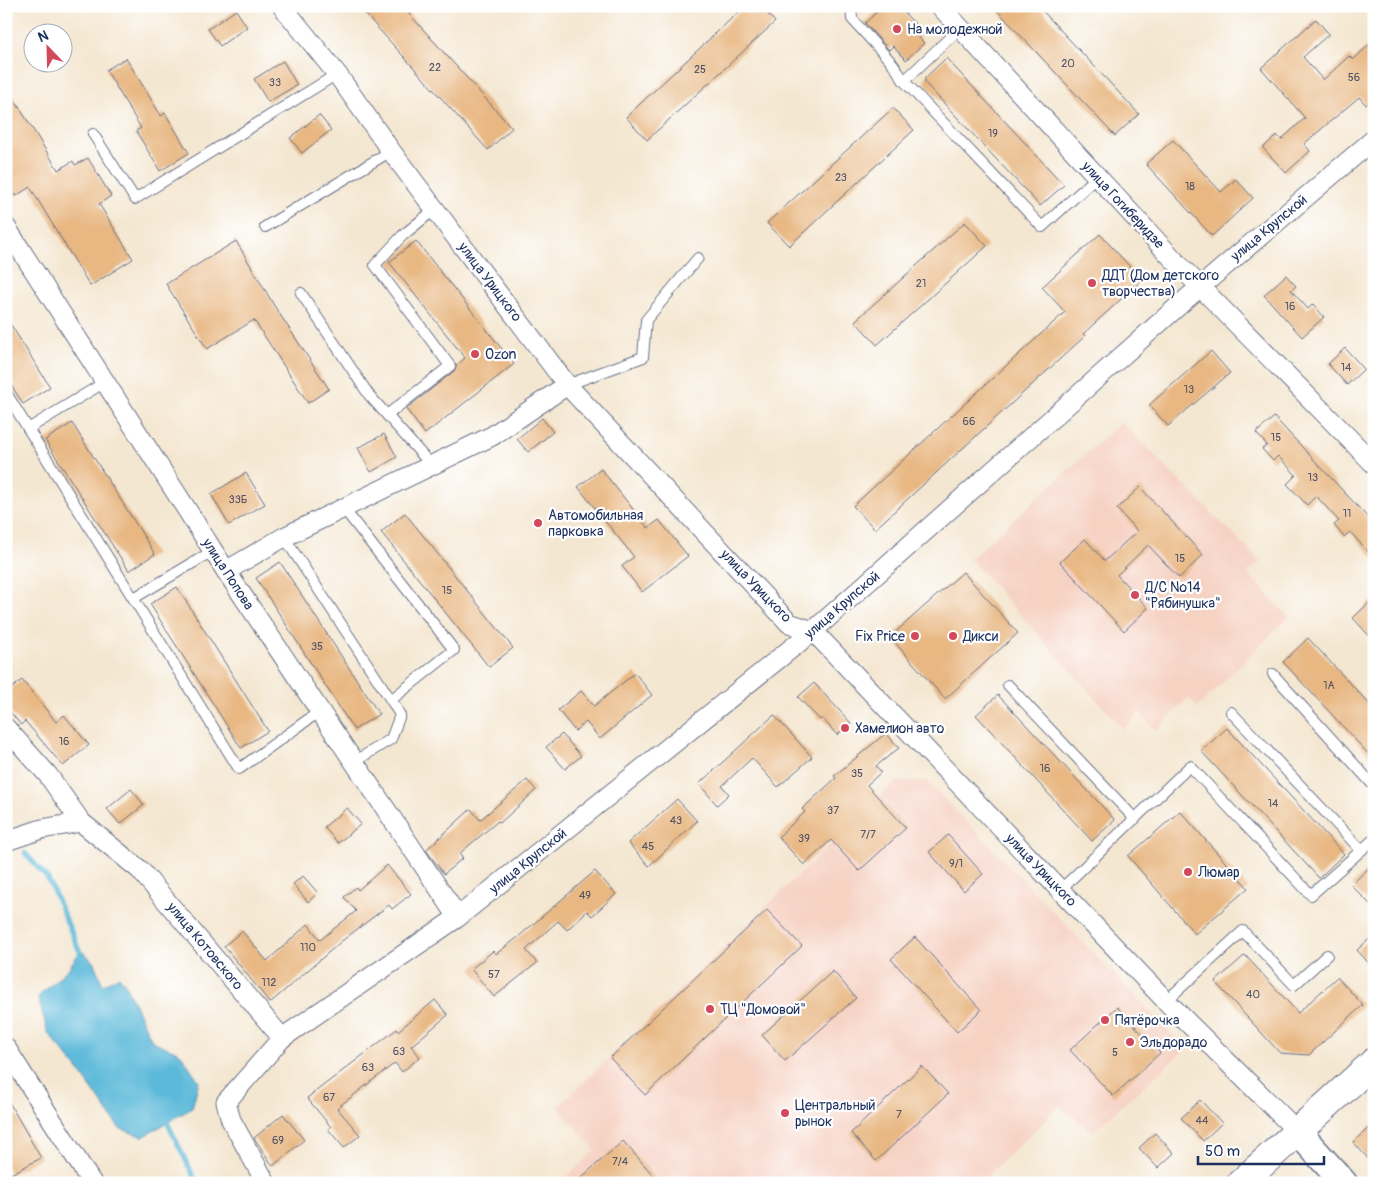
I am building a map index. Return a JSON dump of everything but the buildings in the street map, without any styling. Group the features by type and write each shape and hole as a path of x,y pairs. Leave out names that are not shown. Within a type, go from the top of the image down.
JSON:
{"main road":[{"path":"1241,1183 1374,1062"}],"street":[{"name":"улица Урицкого","path":"282,6 337,74 391,151 567,385 789,623 813,631 1166,1001 1297,1131 1344,1183"},
{"name":"улица Гогиберидзе","path":"940,6 1200,287 1374,464"},
{"name":"улица Крупской","path":"282,1038 458,917 813,631 1200,287 1374,139"},
{"name":"улица Попова","path":"7,230 226,571 458,917"},
{"path":"226,571 284,537 492,436 567,385"},
{"name":"улица Котовского","path":"6,728 48,775 81,822 140,870 282,1038"},
{"path":"6,841 42,829 81,822"},
{"path":"266,1183 231,1120 226,1102 282,1038"},
{"path":"6,1048 92,1183"}],"lane":[{"path":"851,6 852,19 893,64 904,81 1042,227 1097,176"},
{"path":"904,81 960,28"},
{"path":"93,134 136,199 337,74"},
{"path":"265,227 391,151"},
{"path":"387,415 450,366 375,265 402,236 435,209"},
{"path":"567,385 643,358 646,320 698,258"},
{"path":"301,293 369,395 432,466"},
{"path":"28,429 105,382"},
{"path":"6,393 239,769 320,711"},
{"path":"344,509 454,650 391,700"},
{"path":"284,537 400,715 391,739 354,762"},
{"path":"134,598 213,551"},
{"path":"1273,674 1374,786"},
{"path":"1008,685 1135,819"},
{"path":"1231,712 1361,850"},
{"path":"1060,890 1190,766 1311,895 1374,839"},
{"path":"1166,1001 1243,931 1294,984 1327,955"}],"shaded area":[{"name":"Д/С №14 \"Рябинушка\"","path":"1121,422 1261,562 1247,573 1289,617 1198,707 1188,698 1156,731 1140,712 1123,729 970,559"},
{"path":"896,781 927,781 1186,1049 1092,1132 1060,1106 980,1183 567,1183 564,1179 595,1150 558,1107"}],"water":[{"path":"80,952 85,953 94,963 103,985 119,976 125,984 152,1041 180,1053 199,1081 192,1108 143,1137 119,1128 80,1072 48,1033 38,997 68,969"}],"waterway":[{"path":"25,853 48,879 80,952 80,957"},
{"path":"164,1116 197,1183"}],"place":[{"name":"На молодежной","path":"897,29"},
{"name":"ДДТ (Дом детского творчества)","path":"1092,283"},
{"name":"Ozon","path":"475,354"},
{"name":"Автомобильная парковка","path":"538,523"},
{"name":"Д/С №14 \"Рябинушка\"","path":"1135,595"},
{"name":"Fix Price","path":"915,636"},
{"name":"Дикси","path":"953,636"},
{"name":"Хамелион авто","path":"845,728"},
{"name":"Люмар","path":"1188,872"},
{"name":"ТЦ \"Домовой\"","path":"710,1009"},
{"name":"Пятёрочка","path":"1105,1020"},
{"name":"Эльдорадо","path":"1130,1042"},
{"name":"Центральный рынок","path":"785,1113"}]}
